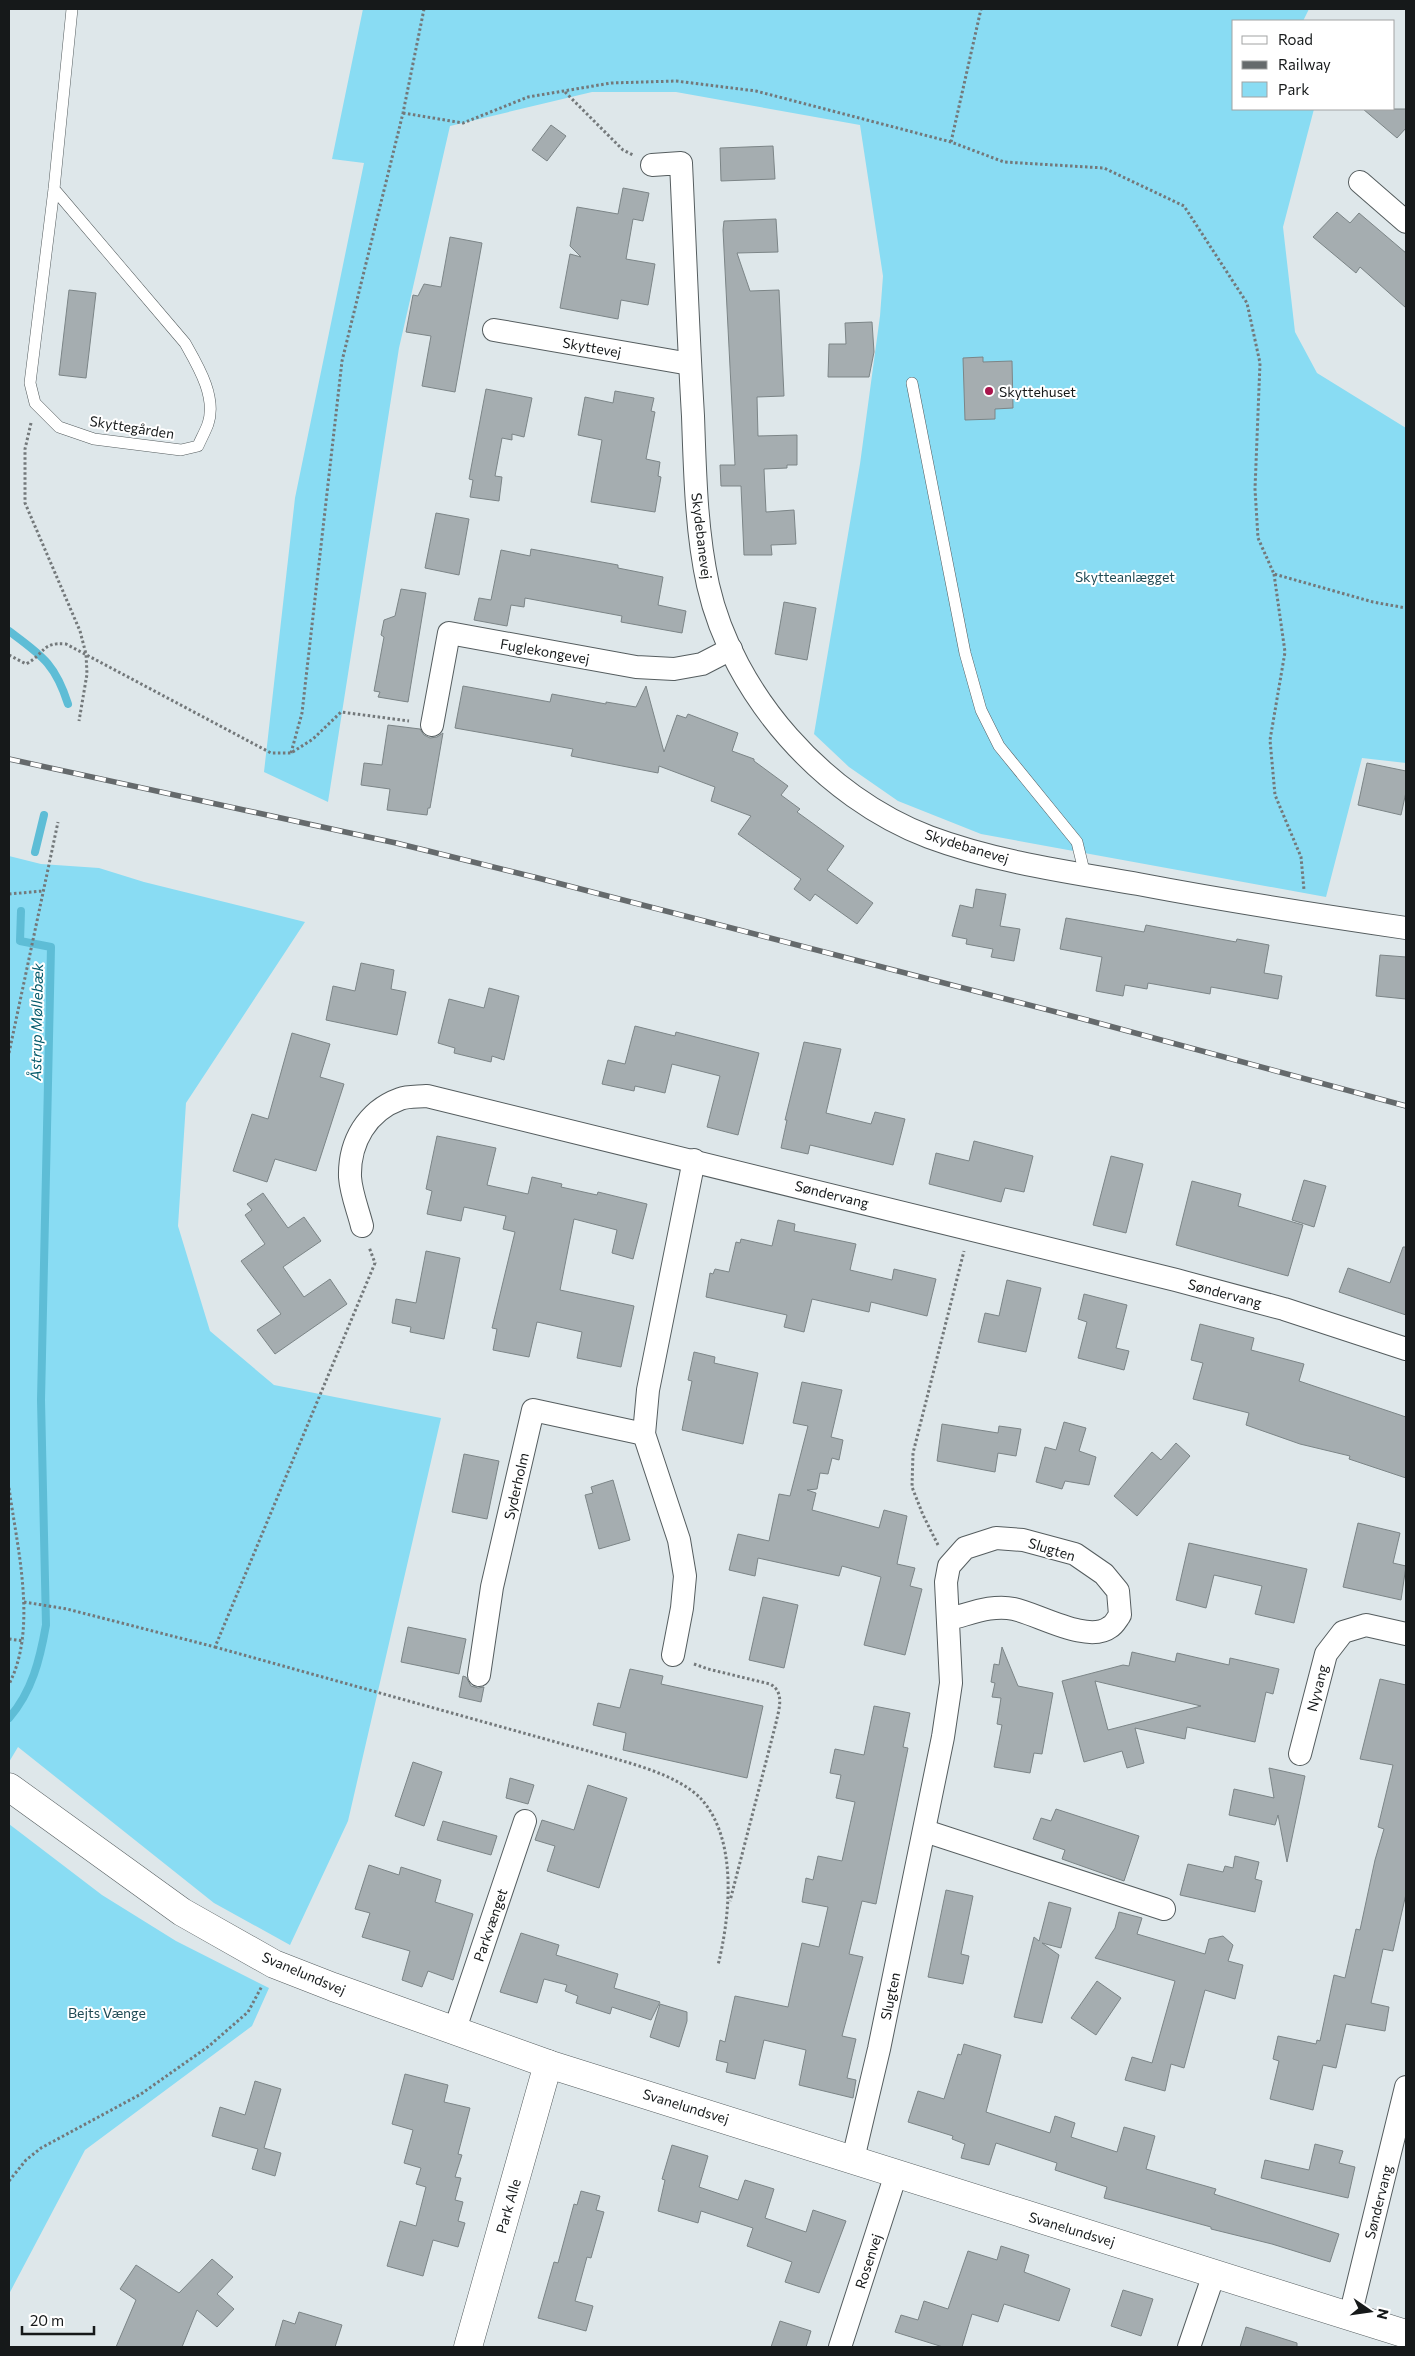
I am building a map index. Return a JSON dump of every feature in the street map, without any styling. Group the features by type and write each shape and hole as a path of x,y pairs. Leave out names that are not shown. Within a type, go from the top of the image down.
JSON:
{"street":[{"name":"Skydebanevej","path":"652,165 681,163 698,523 709,587 731,648 758,697 792,741 832,780 878,811 928,836 980,853 1084,875 1305,913 1406,928"},
{"path":"1360,182 1406,222"},
{"name":"Skyttevej","path":"494,330 690,364"},
{"name":"Fuglekongevej","path":"432,725 449,634 636,667 674,669 702,664 731,648"},
{"name":"Søndervang","path":"362,1226 350,1179 351,1153 361,1129 378,1110 401,1099 427,1096 969,1228 1266,1304 1406,1349"},
{"path":"673,1656 682,1608 685,1576 679,1540 644,1434 648,1390 694,1160"},
{"name":"Syderholm","path":"479,1675 492,1587 533,1410 644,1434"},
{"name":"Slugten","path":"853,2159 925,1832 951,1682 946,1582 949,1566 965,1548 996,1538 1023,1540 1076,1554 1104,1574 1118,1591 1120,1615 1111,1627 1100,1632 1083,1632 1013,1609 992,1608 949,1619"},
{"name":"Nyvang","path":"1300,1754 1326,1654 1343,1632 1366,1625 1406,1634"},
{"name":"Svanelundsvej","path":"9,1787 182,1912 274,1964 548,2064 1406,2334"},
{"name":"Parkvænget","path":"454,2029 526,1821"},
{"path":"925,1832 1164,1909"},
{"name":"Park Alle","path":"468,2347 548,2064"},
{"name":"Søndervang","path":"1350,2316 1406,2087"},
{"name":"Rosenvej","path":"840,2347 896,2174"},
{"path":"1188,2347 1214,2274"}],"lane":[{"path":"35,403 30,383 54,189 72,9"},
{"name":"Skyttegården","path":"35,403 59,427 94,440 181,450 198,446 209,423 209,399 201,370 185,343 54,189"},
{"path":"912,383 965,653 981,710 999,746 1077,842 1084,875"}],"path":[{"path":"291,753 302,713 342,361 403,113 424,9"},
{"path":"951,142 981,9"},
{"path":"403,113 463,123 528,98 611,83 676,82 756,91 951,142 1004,162 1104,168 1184,206 1247,303 1260,364 1255,489 1258,538 1274,574 1285,652 1270,740 1275,795 1302,857 1305,913"},
{"path":"565,91 623,150 652,165"},
{"path":"35,403 25,449 25,503 80,631 86,654 87,674 79,721"},
{"path":"1274,574 1373,602 1406,608"},
{"path":"9,655 26,664 53,643 66,644 271,753 291,753 313,739 341,712 361,713 432,725"},
{"path":"9,1053 10,1038 58,822"},
{"path":"9,894 43,891"},
{"path":"215,1647 375,1263 362,1226"},
{"path":"949,1566 923,1515 912,1487 914,1453 969,1228"},
{"path":"9,1488 24,1602 24,1641 9,1684"},
{"path":"24,1602 66,1608 215,1647 637,1765 680,1784 702,1800 715,1820 725,1852 729,1905"},
{"path":"9,1639 24,1641"},
{"path":"673,1656 708,1669 770,1684 778,1690 780,1696 776,1723 729,1905 726,1933 718,1965"},
{"path":"9,2181 26,2160 41,2148 142,2094 209,2046 248,2012 274,1964"}],"green space":[{"name":"Skytteanlægget","path":"363,9 1309,9 1304,20 1232,20 1232,110 1314,110 1283,227 1295,332 1317,373 1406,428 1406,763 1362,758 1326,897 981,834 898,801 849,767 814,734 860,464 880,316 883,276 860,125 676,92 592,92 450,126 399,348 328,802 264,772 295,498 364,163 332,159"},
{"path":"9,856 41,864 99,868 144,882 305,922 186,1103 178,1226 210,1331 274,1385 441,1418 348,1821 290,1945 214,1903 18,1747 9,1762"},
{"name":"Bejts Vænge","path":"9,1824 102,1895 176,1941 269,1988 252,2026 85,2150 9,2294"}],"building":[{"path":"1406,109 1406,128 1397,138 1364,110"},
{"path":"551,125 566,136 547,161 532,150"},
{"path":"773,146 775,179 721,181 720,148"},
{"path":"623,188 649,193 643,221 633,219 626,259 655,264 648,305 621,300 618,319 560,308 570,254 581,257 570,246 577,207 618,214"},
{"path":"1337,212 1350,223 1359,213 1406,253 1406,308 1360,267 1356,273 1313,237"},
{"path":"776,219 778,252 737,253 750,291 779,290 784,396 757,397 758,436 797,435 797,465 787,465 787,468 764,469 766,512 794,510 796,544 771,545 772,555 744,555 741,486 721,486 720,465 735,465 723,230 724,221"},
{"path":"450,237 482,243 455,392 422,386 431,336 406,332 413,295 418,296 424,284 441,287"},
{"path":"69,290 96,293 86,378 59,375"},
{"path":"872,322 874,352 869,377 828,377 829,344 846,344 845,323"},
{"name":"Skyttehuset","path":"983,357 983,362 1012,361 1013,408 995,409 995,419 965,420 963,358"},
{"path":"486,389 532,398 524,437 512,434 512,440 502,438 495,476 502,477 499,501 470,497 473,480 469,479"},
{"path":"615,391 654,398 651,411 655,412 646,459 660,462 658,476 661,477 655,512 591,502 602,440 578,435 585,397 613,403"},
{"path":"436,513 469,519 459,575 425,568"},
{"path":"531,549 618,565 618,568 663,577 658,605 686,611 682,633 621,622 622,616 525,598 524,607 511,605 507,626 474,620 479,598 491,600 501,550 530,556"},
{"path":"401,589 426,593 408,702 378,697 380,692 374,691 384,637 381,635 384,620 395,616"},
{"path":"784,602 816,608 807,660 775,654"},
{"path":"463,686 550,702 552,694 606,704 606,702 636,707 646,686 664,752 677,715 686,718 688,714 738,733 732,751 754,759 754,761 788,786 781,795 800,809 797,812 844,846 827,870 873,903 857,924 815,894 810,901 794,889 801,879 738,834 751,816 711,801 715,787 659,766 658,773 571,756 573,749 455,728"},
{"path":"388,725 420,729 424,735 430,738 437,737 443,733 430,808 428,808 427,815 387,810 390,789 361,785 364,763 382,765"},
{"path":"1367,763 1406,771 1406,792 1401,815 1358,805"},
{"path":"976,889 1006,894 1000,926 1020,929 1014,961 991,957 993,949 966,944 967,939 952,936 960,905 973,908"},
{"path":"1066,918 1144,932 1146,925 1236,942 1237,939 1269,945 1264,973 1282,976 1278,999 1211,987 1210,994 1148,983 1147,989 1125,985 1123,996 1096,991 1102,957 1060,949"},
{"path":"1380,955 1406,957 1406,999 1376,996"},
{"path":"361,963 394,970 391,989 406,992 397,1035 326,1020 333,986 355,991"},
{"path":"489,988 519,996 504,1060 492,1056 491,1062 454,1053 455,1048 438,1043 449,999 484,1008"},
{"path":"635,1026 675,1036 676,1032 759,1053 738,1135 707,1127 720,1076 672,1064 665,1093 635,1086 634,1091 602,1084 608,1060 625,1064"},
{"path":"292,1033 330,1044 320,1077 344,1084 316,1171 275,1159 267,1182 233,1171 252,1114 268,1119"},
{"path":"804,1042 841,1049 826,1113 871,1124 875,1112 905,1119 893,1165 810,1145 808,1154 781,1148 787,1120 785,1120"},
{"path":"437,1136 496,1148 487,1185 528,1194 532,1177 562,1184 561,1187 597,1195 598,1192 647,1204 633,1259 612,1253 617,1230 574,1219 560,1290 634,1306 621,1367 577,1358 582,1332 537,1322 529,1357 493,1350 497,1329 492,1328 515,1232 503,1229 506,1216 464,1207 461,1221 427,1214 432,1191 426,1189"},
{"path":"974,1141 1033,1156 1024,1192 1005,1188 1001,1202 929,1184 936,1153 969,1161"},
{"path":"1111,1156 1143,1164 1126,1233 1093,1225"},
{"path":"1304,1180 1326,1186 1314,1227 1292,1220"},
{"path":"1192,1181 1241,1194 1238,1206 1303,1225 1288,1276 1176,1245"},
{"path":"263,1193 288,1228 304,1217 321,1241 283,1267 304,1297 330,1279 347,1304 275,1354 257,1330 281,1314 241,1261 265,1244 245,1215 252,1210 247,1204"},
{"path":"778,1220 795,1224 794,1231 856,1244 850,1270 892,1280 894,1269 936,1279 927,1316 871,1302 869,1312 812,1299 804,1332 784,1327 787,1315 706,1297 710,1273 713,1274 715,1269 729,1272 736,1242 740,1243 741,1239 772,1246"},
{"path":"1403,1247 1406,1247 1406,1315 1339,1292 1348,1268 1390,1283"},
{"path":"426,1251 460,1258 444,1339 410,1332 411,1327 392,1323 396,1299 416,1303"},
{"path":"1007,1280 1041,1288 1026,1352 978,1342 985,1313 999,1316"},
{"path":"1084,1294 1127,1305 1116,1348 1129,1351 1124,1370 1078,1358 1087,1322 1078,1319"},
{"path":"1200,1324 1254,1338 1251,1350 1304,1364 1299,1381 1406,1417 1406,1478 1349,1459 1350,1456 1300,1444 1246,1425 1249,1413 1193,1399 1203,1363 1191,1360"},
{"path":"694,1352 715,1357 714,1363 758,1373 743,1444 682,1430 692,1381 688,1380"},
{"path":"802,1382 842,1390 831,1437 843,1440 839,1460 832,1458 828,1474 820,1473 817,1489 807,1490 816,1493 812,1510 879,1528 884,1510 907,1516 897,1564 915,1568 910,1586 922,1589 905,1655 864,1645 881,1577 842,1566 839,1576 758,1558 755,1576 729,1570 738,1534 769,1541 779,1494 790,1496 808,1426 793,1423"},
{"path":"1064,1422 1086,1428 1079,1451 1096,1457 1089,1485 1065,1481 1062,1489 1036,1482 1045,1447 1056,1450"},
{"path":"942,1424 998,1433 999,1426 1021,1429 1016,1456 998,1453 995,1472 937,1461"},
{"path":"1176,1443 1190,1456 1137,1516 1114,1496 1152,1452 1161,1460"},
{"path":"464,1454 499,1461 487,1519 452,1512"},
{"path":"613,1480 630,1540 599,1549 585,1495 593,1493 591,1487"},
{"path":"1358,1523 1400,1533 1393,1563 1406,1566 1401,1600 1343,1587"},
{"path":"1189,1543 1307,1569 1294,1623 1255,1614 1262,1586 1214,1575 1206,1608 1176,1600"},
{"path":"763,1597 798,1605 784,1668 749,1660"},
{"path":"408,1627 466,1639 459,1674 401,1662"},
{"path":"1002,1647 1018,1686 1053,1693 1042,1754 1034,1753 1030,1773 994,1767 1002,1725 997,1724 1001,1698 992,1697 995,1683 991,1682 994,1664 999,1665"},
{"path":"1132,1652 1175,1662 1177,1653 1229,1665 1230,1658 1279,1669 1273,1694 1266,1692 1255,1742 1187,1727 1185,1739 1135,1728 1144,1763 1127,1768 1122,1751 1084,1762 1062,1681 1123,1665 1129,1666","holes":["1095,1681 1201,1706 1108,1730"]},
{"path":"630,1669 663,1676 661,1684 763,1706 747,1778 623,1750 626,1733 593,1725 598,1703 620,1708"},
{"path":"463,1676 466,1677 471,1686 484,1687 481,1702 459,1697"},
{"path":"1380,1679 1406,1685 1406,1894 1393,1951 1383,1949 1371,2003 1389,2007 1385,2031 1346,2024 1336,2068 1323,2065 1313,2110 1270,2099 1279,2061 1273,2059 1278,2036 1316,2044 1317,2040 1320,2041 1334,1975 1345,1978 1356,1929 1360,1930 1375,1860 1384,1829 1378,1827 1393,1765 1360,1759"},
{"path":"874,1706 910,1713 903,1747 908,1748 876,1904 862,1901 849,1954 863,1957 842,2036 856,2039 847,2078 856,2080 853,2098 799,2085 806,2050 764,2040 755,2079 726,2072 728,2063 716,2060 720,2040 725,2042 735,1996 788,2007 802,1943 819,1947 828,1907 802,1902 806,1878 813,1880 818,1856 842,1861 855,1802 836,1798 841,1775 830,1773 835,1749 864,1755"},
{"path":"413,1762 442,1772 424,1826 395,1816"},
{"path":"1269,1768 1305,1776 1287,1862 1278,1815 1275,1825 1229,1815 1234,1789 1274,1798"},
{"path":"510,1778 534,1785 528,1804 506,1798"},
{"path":"588,1785 627,1798 599,1888 547,1871 555,1846 535,1840 542,1820 574,1830"},
{"path":"1056,1809 1139,1836 1124,1881 1062,1859 1065,1850 1033,1839 1041,1818 1051,1821"},
{"path":"443,1821 497,1836 491,1855 437,1840"},
{"path":"1235,1856 1259,1862 1255,1879 1262,1881 1255,1912 1180,1895 1188,1864 1223,1872 1225,1866 1233,1868"},
{"path":"369,1865 399,1875 401,1867 441,1880 435,1902 473,1914 453,1980 428,1971 422,1987 402,1980 410,1951 362,1937 370,1913 355,1909"},
{"path":"946,1890 973,1896 961,1954 969,1956 963,1984 928,1977"},
{"path":"1049,1902 1071,1908 1061,1948 1042,1943 1059,1955 1042,2023 1014,2017 1034,1937 1039,1941"},
{"path":"1119,1912 1142,1918 1137,1934 1205,1954 1209,1939 1223,1936 1233,1945 1228,1961 1243,1965 1235,1999 1205,1990 1184,2068 1171,2064 1165,2091 1125,2080 1132,2057 1152,2063 1175,1981 1095,1958 1115,1928"},
{"path":"521,1933 559,1945 556,1955 618,1974 614,1988 660,2002 651,2020 612,2007 610,2014 576,2003 578,1996 565,1991 567,1985 544,1979 537,2003 500,1992"},
{"path":"1097,1981 1121,1998 1096,2035 1071,2018"},
{"path":"660,2004 687,2012 687,2021 679,2047 650,2037"},
{"path":"964,2044 1001,2055 986,2112 1050,2133 1055,2116 1075,2123 1071,2137 1117,2152 1124,2127 1155,2136 1146,2169 1216,2189 1214,2194 1339,2234 1330,2262 1272,2244 1211,2229 1211,2227 1104,2198 1107,2187 1055,2170 1057,2163 996,2143 989,2165 961,2158 965,2144 952,2139 953,2136 908,2122 918,2091 944,2099 958,2054 961,2055"},
{"path":"405,2074 448,2085 444,2102 470,2108 458,2154 462,2155 455,2177 461,2178 455,2200 463,2202 458,2221 465,2223 458,2247 433,2240 423,2276 387,2266 400,2221 416,2226 426,2187 416,2184 421,2168 404,2163 413,2130 392,2124"},
{"path":"255,2081 281,2089 264,2148 281,2153 275,2176 252,2169 258,2149 212,2136 220,2107 245,2115"},
{"path":"1315,2144 1343,2151 1339,2163 1355,2167 1348,2198 1261,2178 1265,2160 1309,2170"},
{"path":"672,2145 708,2156 699,2187 738,2200 745,2180 774,2189 765,2218 806,2232 813,2210 846,2221 819,2293 785,2282 792,2262 747,2246 753,2228 701,2211 698,2223 658,2211 665,2180 662,2179"},
{"path":"581,2191 600,2196 596,2210 604,2212 591,2258 587,2257 575,2301 593,2306 586,2331 538,2318 554,2262 558,2263 574,2204 577,2205"},
{"path":"1001,2246 1029,2255 1024,2272 1070,2289 1059,2321 1004,2304 998,2322 972,2314 962,2347 943,2347 895,2332 901,2315 918,2320 924,2301 948,2309 968,2251 997,2260"},
{"path":"212,2259 233,2277 217,2294 234,2309 217,2327 197,2310 182,2347 116,2347 136,2300 120,2289 136,2265 179,2293"},
{"path":"1123,2290 1153,2299 1141,2336 1111,2326"},
{"path":"299,2312 342,2325 335,2347 275,2347 283,2320 295,2324"},
{"path":"780,2321 811,2331 806,2347 771,2347"},
{"path":"1246,2327 1297,2343 1297,2347 1240,2347"}],"waterway":[{"name":"Åstrup Møllebæk","path":"9,631 46,661 58,679 68,704"},
{"name":"Åstrup Møllebæk","path":"35,852 44,815"},
{"path":"9,1718 24,1697 34,1674 46,1625 41,1400 51,947 20,941 21,911"}],"railway":[{"path":"9,759 396,843 538,878 1087,1020 1406,1106"}],"place":[{"name":"Skyttehuset","path":"989,391"}]}
